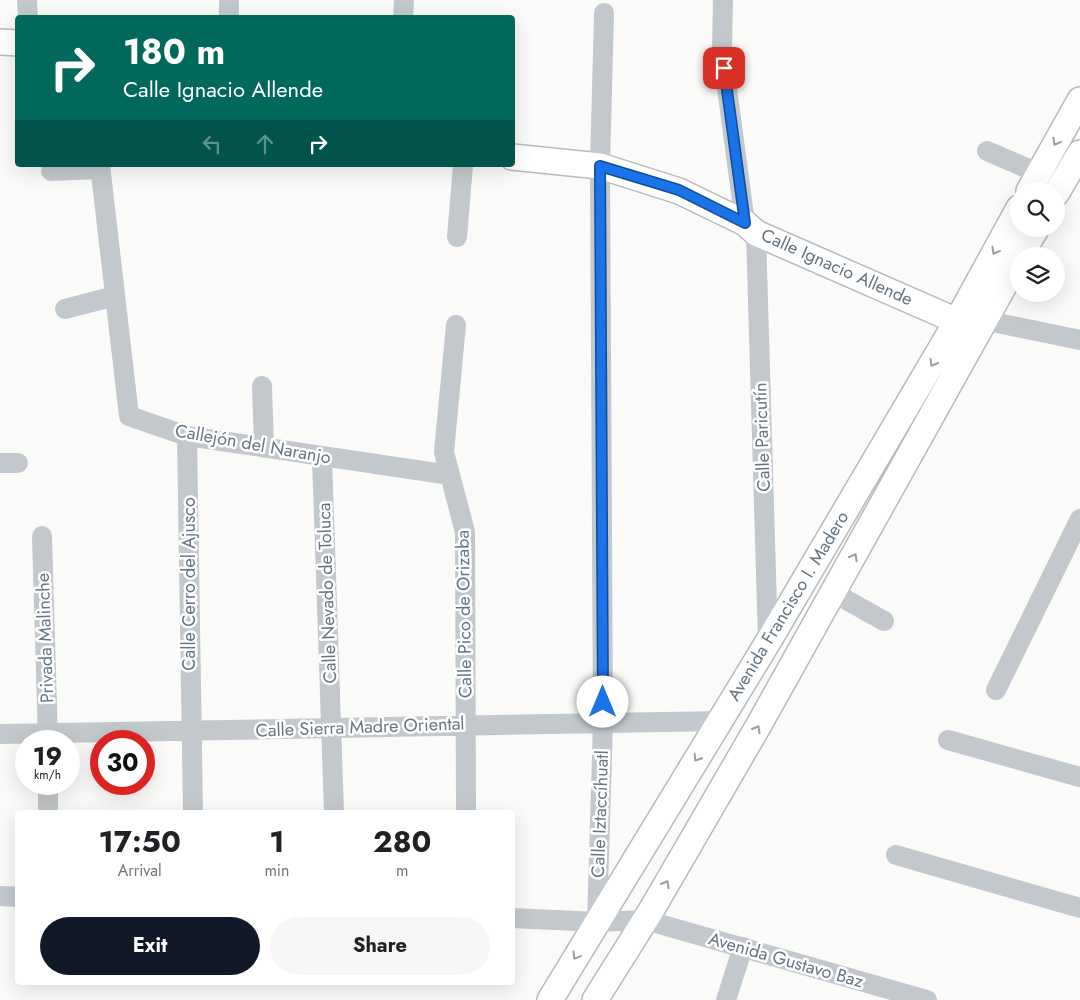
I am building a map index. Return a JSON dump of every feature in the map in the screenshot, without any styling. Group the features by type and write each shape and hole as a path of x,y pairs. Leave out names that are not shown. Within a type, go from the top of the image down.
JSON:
{"main road":[{"path":"0,42 15,43"},
{"path":"1034,182 1078,110"},
{"path":"1063,182 1080,153"},
{"name":"Calle Ignacio Allende","path":"515,157 600,166 679,190 751,228 957,321 983,320"},
{"name":"Avenida Francisco I. Madero","path":"550,1000 768,642 957,321 1010,224"},
{"name":"Avenida Francisco I. Madero","path":"595,1000 645,920 834,593 983,320 1010,275"}],"street":[{"path":"28,0 28,15"},
{"path":"403,15 404,0"},
{"name":"Calle Paricutín","path":"723,0 722,51 751,228 768,642"},
{"name":"Calle Iztaccíhuatl","path":"597,922 603,722 600,166 604,13"},
{"path":"987,151 1034,182"},
{"path":"51,171 100,167"},
{"name":"Callejón del Naranjo","path":"100,167 129,416 188,436 322,458 450,475"},
{"path":"458,237 463,167"},
{"path":"65,309 115,296"},
{"name":"Calle Ignacio Allende","path":"983,320 1080,340"},
{"name":"Calle Pico de Orizaba","path":"456,325 444,452 465,532 466,810"},
{"path":"262,386 264,448"},
{"name":"Calle Cerro del Ajusco","path":"188,436 190,731 193,810"},
{"name":"Calle Nevado de Toluca","path":"322,458 334,810"},
{"path":"996,690 1080,519"},
{"name":"Privada Malinche","path":"42,536 48,730"},
{"path":"834,593 884,621"},
{"name":"Calle Sierra Madre Oriental","path":"80,736 466,724 720,721"},
{"name":"Calle Sierra Madre Oriental","path":"0,734 15,735"},
{"path":"948,740 1080,778"},
{"path":"48,795 48,810"},
{"path":"896,855 1080,908"},
{"path":"0,896 15,897"},
{"name":"Avenida Gustavo Baz","path":"515,918 597,922 645,920 927,1000"},
{"path":"726,1000 743,947"}],"route":[{"path":"603,702 600,166 679,190 745,223 724,68"}]}
